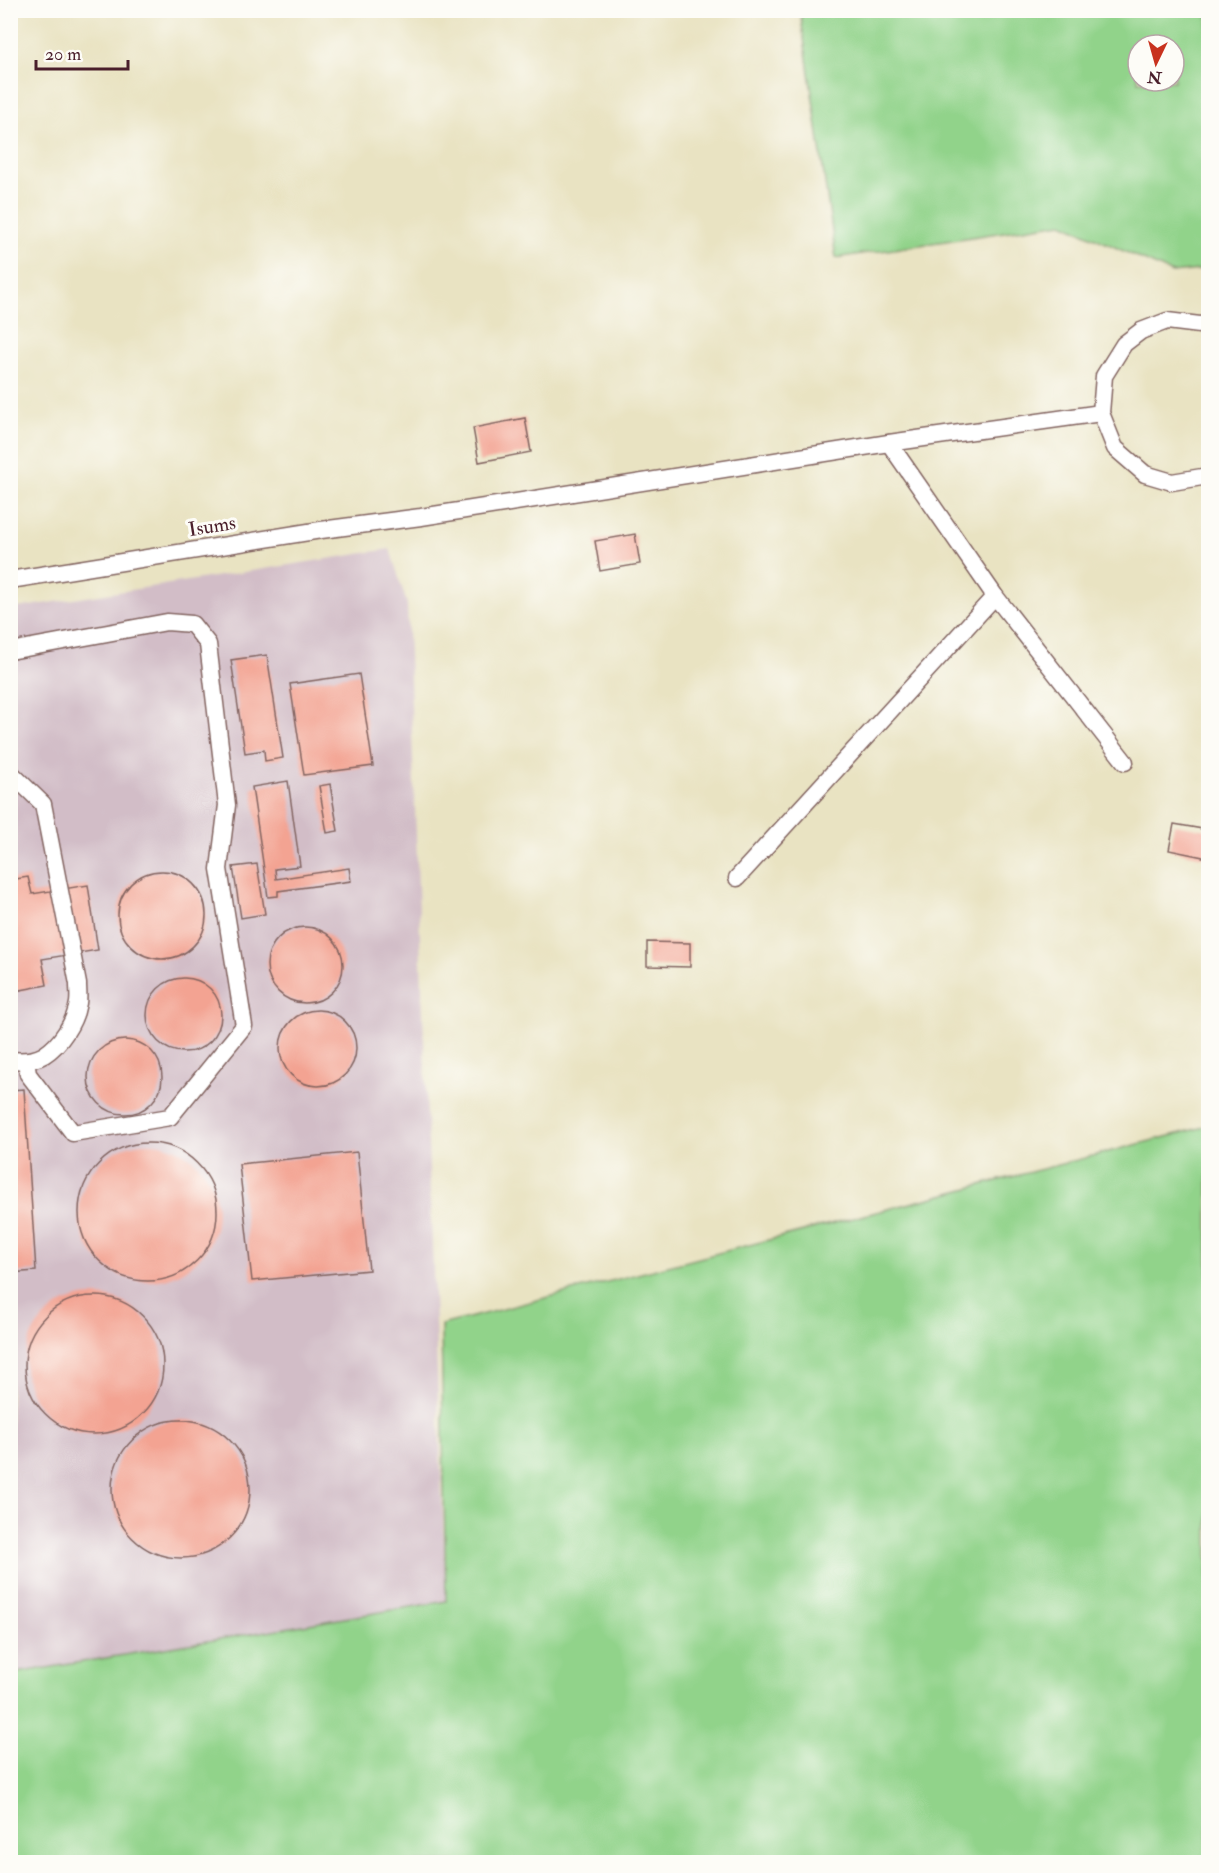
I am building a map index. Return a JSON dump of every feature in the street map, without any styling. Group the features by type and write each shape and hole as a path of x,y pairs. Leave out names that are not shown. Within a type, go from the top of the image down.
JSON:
{"lane":[{"path":"1209,326 1167,321 1141,331 1124,344 1104,376 1101,413 1115,448 1145,474 1172,482 1209,476"},
{"name":"Isums","path":"10,580 889,442 1101,413"},
{"path":"889,442 995,596 1125,762"},
{"path":"737,878 995,596"},
{"path":"10,651 167,622 192,624 208,644 227,805 219,869 244,1026 170,1118 73,1133 18,1060 44,1055 57,1043 70,1025 78,1004 78,984 43,804 10,772"}],"shaded area":[{"path":"390,549 407,604 446,1601 11,1674 11,609"}],"green space":[{"path":"800,11 1208,11 1208,269 1172,273 1062,223 836,258"},
{"path":"1208,1126 1208,1862 11,1862 11,1674 446,1601 441,1325"}],"building":[{"path":"525,418 531,452 479,462 473,428"},
{"path":"635,534 640,564 600,571 595,541"},
{"path":"267,655 283,758 265,761 264,750 245,753 231,660"},
{"path":"359,674 373,766 304,775 290,684"},
{"path":"288,781 300,866 275,869 276,879 349,868 351,881 278,891 278,896 268,897 252,787"},
{"path":"330,784 338,831 327,833 319,786"},
{"path":"1174,824 1208,830 1208,858 1169,850"},
{"path":"257,864 265,914 241,918 233,867"},
{"path":"153,871 171,871 187,878 199,890 206,906 206,924 199,940 187,952 171,959 153,959 137,952 125,940 118,924 118,906 125,890 137,878"},
{"path":"28,877 32,894 88,885 98,950 42,959 47,985 10,992 10,880"},
{"path":"305,927 319,930 332,938 340,951 343,965 340,979 332,992 319,1000 305,1003 291,1000 278,992 270,979 267,965 270,951 278,938 291,930"},
{"path":"647,942 690,943 690,967 647,966"},
{"path":"184,978 198,981 210,989 218,1001 221,1015 218,1029 210,1041 198,1049 184,1052 170,1049 158,1041 150,1029 147,1015 150,1001 158,989 170,981"},
{"path":"318,1010 332,1013 345,1021 353,1034 356,1048 353,1062 345,1075 332,1083 318,1086 304,1083 291,1075 283,1062 280,1048 283,1034 291,1021 304,1013"},
{"path":"125,1040 139,1043 151,1051 159,1063 162,1077 159,1091 151,1103 139,1111 125,1114 111,1111 99,1103 91,1091 88,1077 91,1063 99,1051 111,1043"},
{"path":"24,1089 36,1271 10,1273 10,1090"},
{"path":"148,1143 174,1149 197,1163 211,1186 217,1212 211,1238 197,1261 174,1275 148,1281 122,1275 99,1261 85,1238 79,1212 85,1186 99,1163 122,1149"},
{"path":"357,1152 369,1270 252,1281 239,1164"},
{"path":"94,1296 120,1302 143,1316 157,1339 163,1365 157,1391 143,1414 120,1428 94,1434 68,1428 45,1414 31,1391 25,1365 31,1339 45,1316 68,1302"},
{"path":"181,1420 207,1426 230,1440 244,1463 250,1489 244,1515 230,1538 207,1552 181,1558 155,1552 132,1538 118,1515 112,1489 118,1463 132,1440 155,1426"}]}
